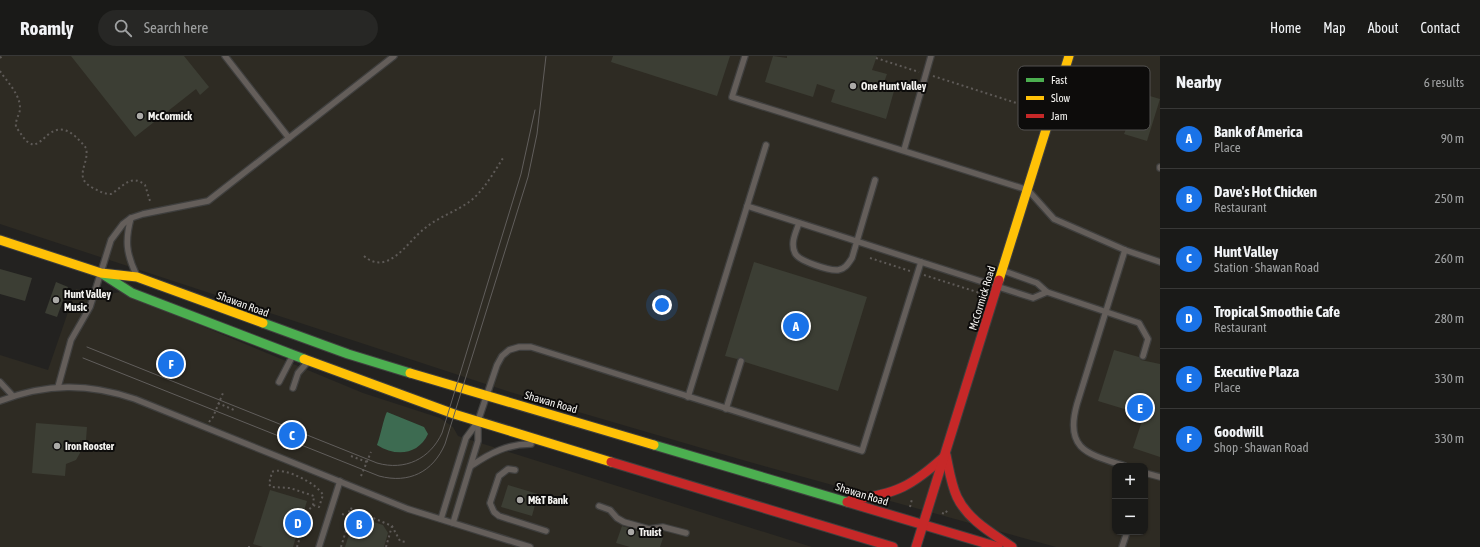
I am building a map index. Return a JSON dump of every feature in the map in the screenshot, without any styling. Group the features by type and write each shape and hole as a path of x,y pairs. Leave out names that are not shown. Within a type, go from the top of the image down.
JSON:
{"main road":[{"name":"McCormick Road","path":"1066,66 1069,56"},
{"name":"McCormick Road","path":"916,547 1046,130"},
{"name":"Shawan Road","path":"0,240 101,273 137,277 301,338 486,396 998,547"},
{"name":"Shawan Road","path":"101,273 132,292 309,362 478,421 893,547"},
{"path":"293,355 301,338"},
{"path":"843,501 883,496 901,491 917,482 946,455 955,490 963,506 986,530 1012,547"}],"lane":[{"path":"225,56 289,138"},
{"path":"58,387 71,340 90,307 114,235 123,224 131,218 154,211 208,201 394,56"},
{"path":"745,56 732,97 1028,190 1054,219 1125,250 1160,262"},
{"path":"904,150 931,56"},
{"path":"688,397 766,145"},
{"path":"799,223 794,238 793,248 795,255 801,260 831,270 839,270 847,266 857,241 875,180"},
{"path":"747,206 1033,298 1047,292"},
{"path":"131,218 127,247 128,259 137,277"},
{"path":"1116,463 1088,453 1075,438 1073,427 1075,413 1105,311 1125,250"},
{"path":"440,519 466,438 478,421 497,365 502,356 509,350 525,347 531,347 862,451 921,262"},
{"path":"1003,270 1037,283 1047,292 1139,323 1148,339 1143,356"},
{"path":"279,382 293,355"},
{"path":"726,409 741,361"},
{"path":"293,388 301,369 309,362"},
{"path":"0,382 13,396"},
{"path":"0,401 13,396 58,387 84,387 110,391 204,426 340,481 440,519 530,547"},
{"path":"453,523 478,441 478,421"},
{"path":"470,466 491,453 513,446 556,445"},
{"path":"515,470 508,469 499,476 490,503 492,508 500,516 546,531"},
{"path":"1148,474 1160,478"},
{"path":"319,547 340,481"},
{"path":"599,506 610,510 617,518 624,522 649,529 663,527 686,533"},
{"path":"1122,547 1126,535"}],"path":[{"path":"876,58 1018,104"},
{"path":"0,72 13,89 19,103 20,107 16,127 26,141 33,145 55,130 62,129 71,132 86,148 82,176 86,184 101,192 111,194 128,181 136,180 145,185 150,200"},
{"path":"364,256 368,260 378,262 386,261 403,251 424,228 442,216 470,201 504,158"},
{"path":"204,426 213,417 223,393"},
{"path":"218,403 234,410"},
{"path":"290,449 300,424"},
{"path":"361,476 371,452"},
{"path":"351,456 367,462"},
{"path":"297,547 307,514 313,505 314,499 312,495 284,487 271,487 269,484 272,472 281,470 316,486 323,495 319,507 313,505"},
{"path":"942,513 945,514 947,510 953,506"},
{"path":"341,547 349,521 348,516 350,508 392,526 400,540 406,542"},
{"path":"307,514 312,515"},
{"path":"342,514 348,516"},
{"path":"386,547 392,526"}],"shaded area":[{"path":"0,56 1160,56 1160,547 1056,547 746,461 510,392 0,224"},
{"path":"76,289 104,298 109,294 120,292 363,393 440,418 453,427 458,436 812,547 0,547 0,355 48,370"},
{"path":"387,412 424,427 428,434 424,441 412,450 406,452 392,451 377,445"}],"building":[{"name":"McCormick","path":"71,56 184,56 209,87 200,95 196,89 135,137"},
{"path":"613,56 730,56 717,96 611,62"},
{"name":"One Hunt Valley","path":"773,56 787,58 787,56 877,56 872,70 887,74 882,88 894,91 886,119 831,102 835,90 817,84 813,97 765,82"},
{"path":"1150,96 1160,99 1147,141 1124,134 1126,130 1150,130"},
{"path":"754,262 867,297 838,391 745,362 742,357 737,359 725,356"},
{"path":"0,269 32,278 25,301 0,294"},
{"name":"Hunt Valley Music","path":"56,282 68,287 57,317 45,313"},
{"path":"1114,350 1139,357 1141,360 1160,364 1160,457 1133,448 1144,415 1098,401"},
{"name":"Iron Rooster","path":"36,423 87,427 86,440 80,440 80,453 76,460 66,464 65,476 32,473"},
{"name":"M&T Bank","path":"508,485 538,494 532,516 501,507"},
{"path":"270,490 307,501 293,547 263,547 253,544"},
{"path":"355,516 383,525 388,533 384,547 345,547"},
{"name":"Truist","path":"622,526 663,538 660,547 630,547 616,543"}],"tram line":[{"path":"83,358 379,476 390,478 410,477 427,469 440,454 445,444 528,177 537,134 546,56"},
{"path":"87,347 377,463 397,465 416,461 431,450 442,433 521,174 535,110"}],"traffic: fast":[{"path":"104,275 132,293 304,359"},
{"path":"263,323 348,354 410,373"},
{"path":"654,445 847,502"}],"traffic: slow":[{"path":"1066,66 1069,56"},
{"path":"999,280 1046,130"},
{"path":"0,240 101,273 137,277 263,323"},
{"path":"304,359 454,414 611,462"},
{"path":"410,373 654,445"}],"traffic: jam":[{"path":"916,547 999,280"},
{"path":"851,500 880,495 903,487 934,466 946,455 953,487 957,497 967,513 1012,547"},
{"path":"611,462 893,547"},
{"path":"847,502 998,547"}],"place":[{"name":"One Hunt Valley","path":"853,86"},
{"name":"McCormick","path":"140,116"},
{"name":"Hunt Valley Music","path":"56,300"},
{"name":"Bank of America","path":"796,326"},
{"name":"Goodwill","path":"171,364"},
{"name":"Executive Plaza","path":"1140,408"},
{"name":"Hunt Valley","path":"292,435"},
{"name":"Iron Rooster","path":"57,446"},
{"name":"M&T Bank","path":"520,500"},
{"name":"Tropical Smoothie Cafe","path":"298,523"},
{"name":"Dave's Hot Chicken","path":"359,524"},
{"name":"Truist","path":"631,532"}]}
